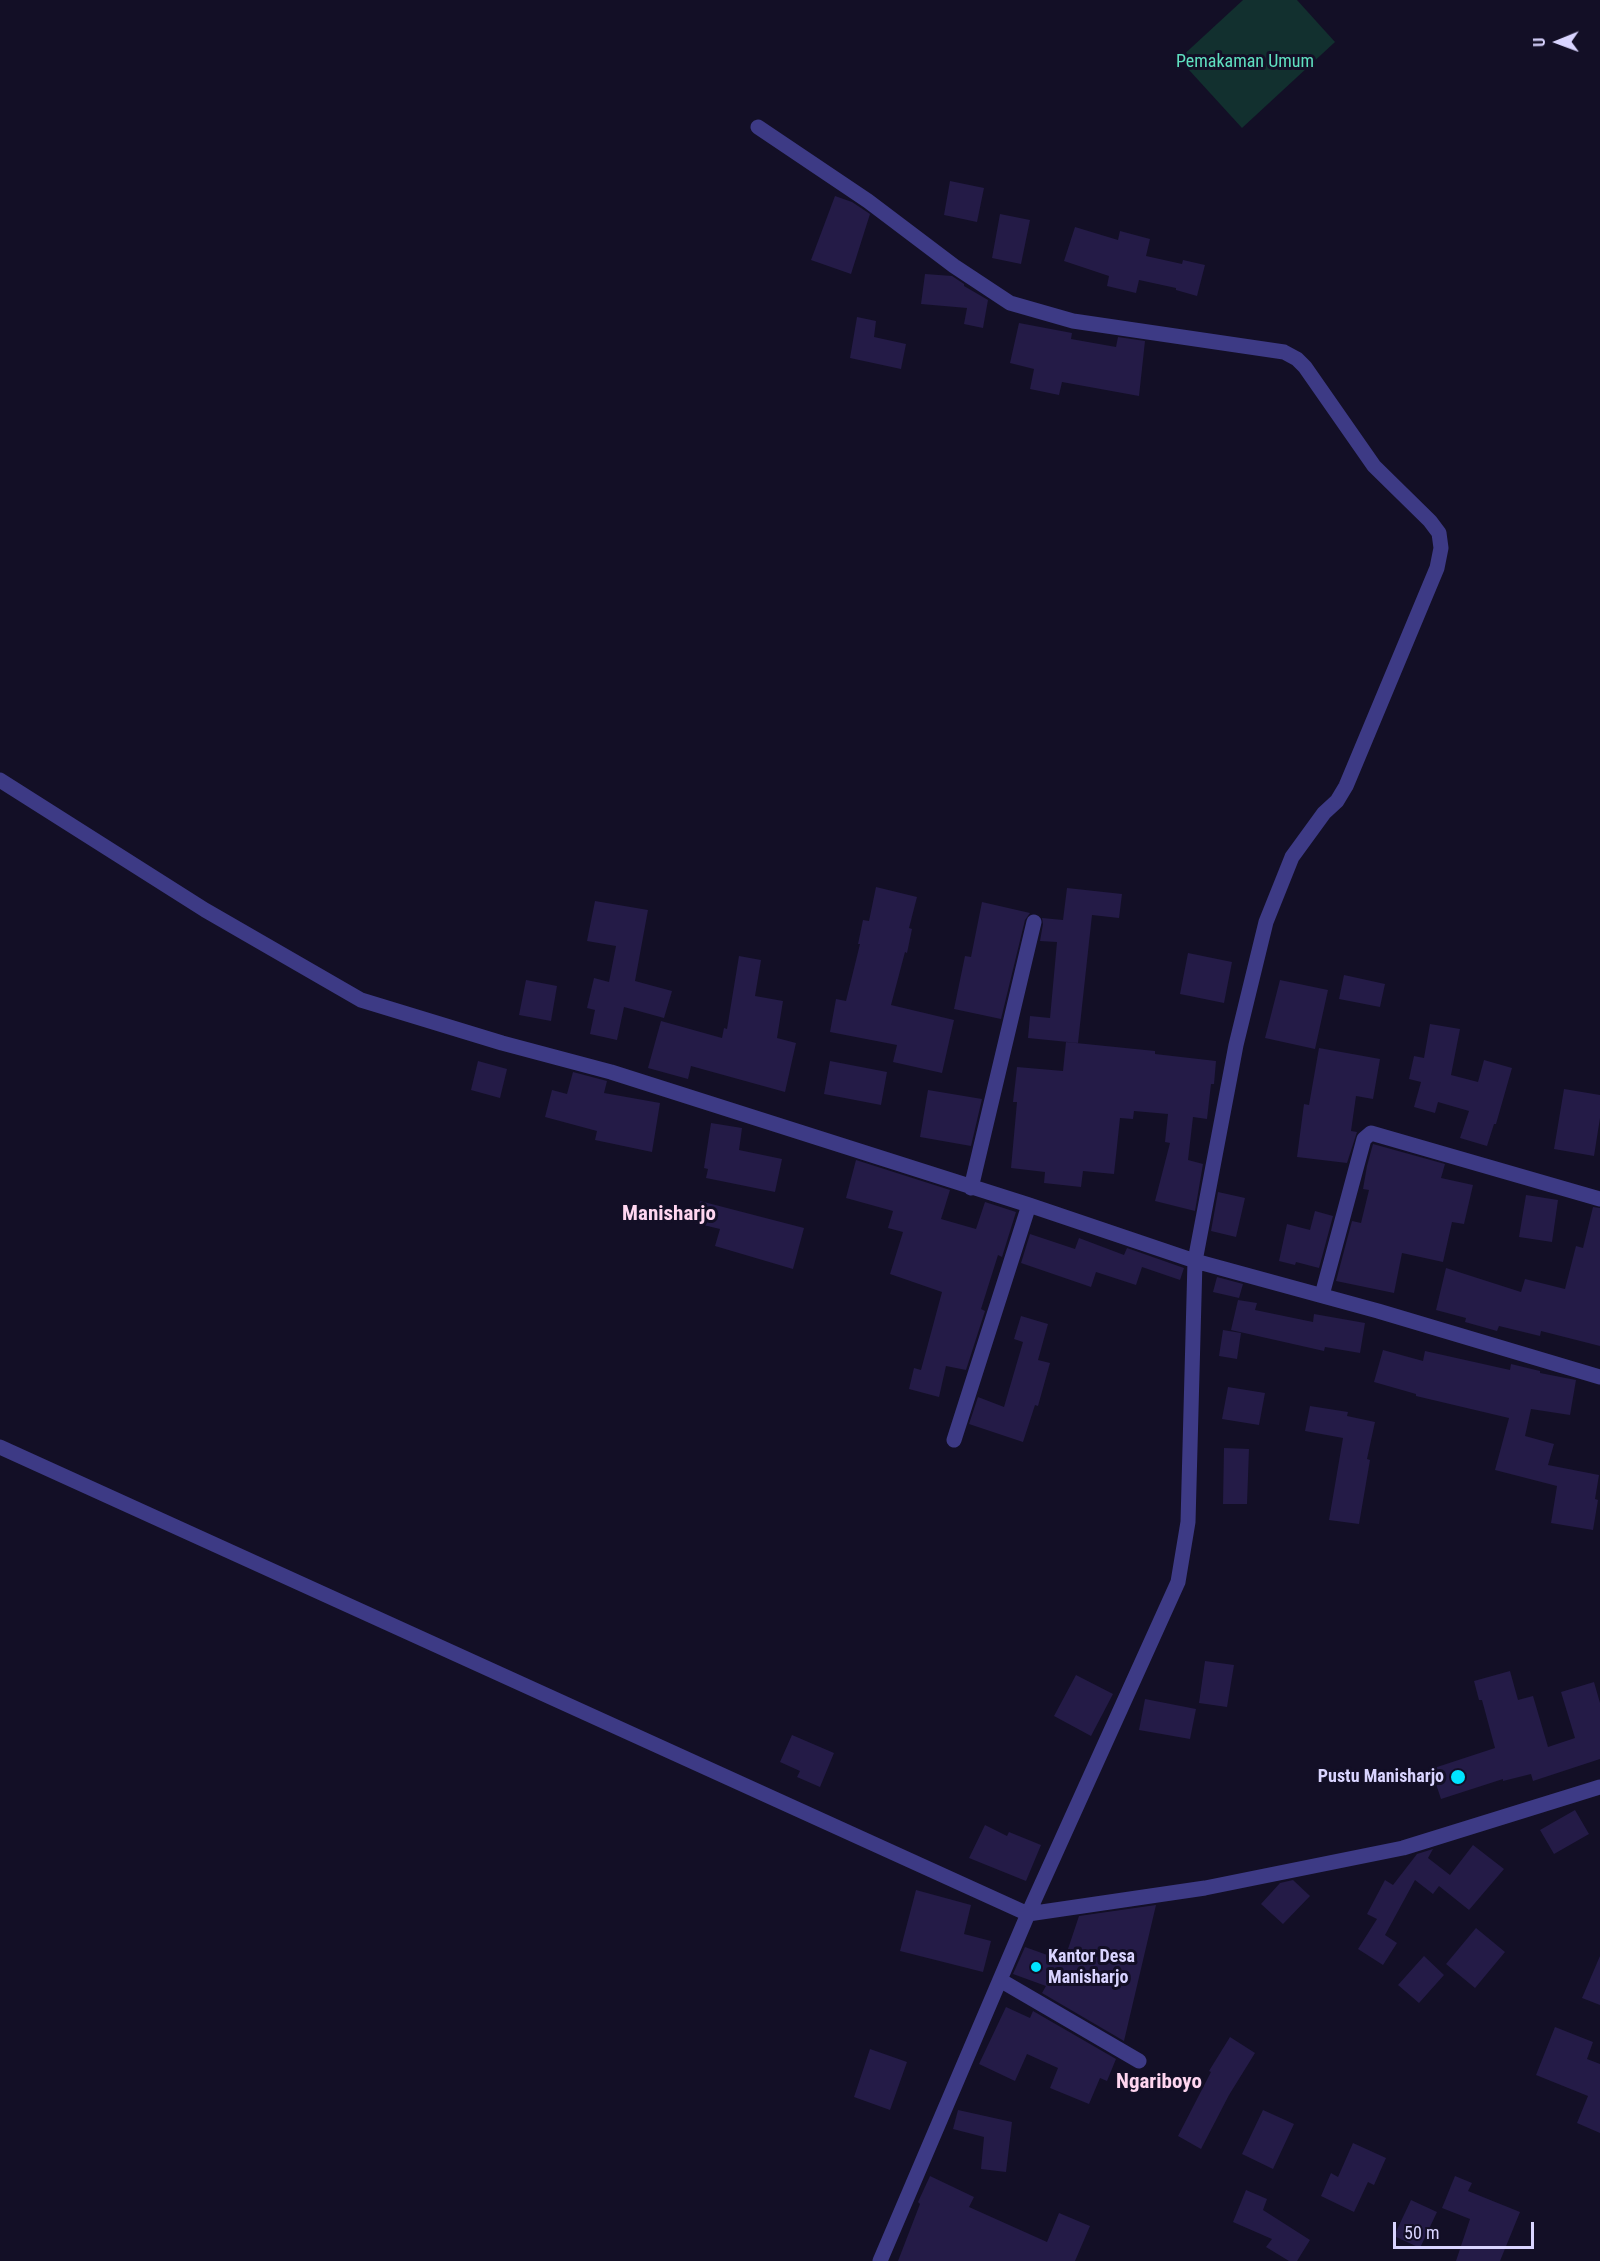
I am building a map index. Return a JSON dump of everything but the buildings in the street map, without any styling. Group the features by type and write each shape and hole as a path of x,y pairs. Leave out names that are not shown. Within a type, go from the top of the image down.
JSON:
{"street":[{"path":"758,127 868,201 954,266 1010,303 1073,321 1284,352 1297,359 1305,367 1374,466 1430,521 1439,533 1442,548 1437,568 1346,786 1337,801 1324,813 1292,857 1266,922 1236,1045 1195,1261 1188,1522 1178,1582 1028,1914 880,2261"},
{"path":"0,780 205,910 361,1000 502,1043 610,1072 1029,1205 1195,1261 1322,1295 1600,1377"},
{"path":"971,1188 1034,922"},
{"path":"1322,1295 1364,1138 1371,1132 1600,1199"},
{"path":"954,1440 1029,1205"},
{"path":"0,1447 1028,1914 1205,1888 1402,1848 1600,1787"},
{"path":"1000,1980 1139,2061"}],"green space":[{"name":"Pemakaman Umum","path":"1243,0 1297,0 1335,42 1242,128 1179,59"}],"place":[{"name":"Pustu Manisharjo","path":"1458,1777"},
{"name":"Kantor Desa Manisharjo","path":"1036,1967"}],"district":[{"name":"Manisharjo","path":"669,1215"},
{"name":"Ngariboyo","path":"1159,2083"}]}
